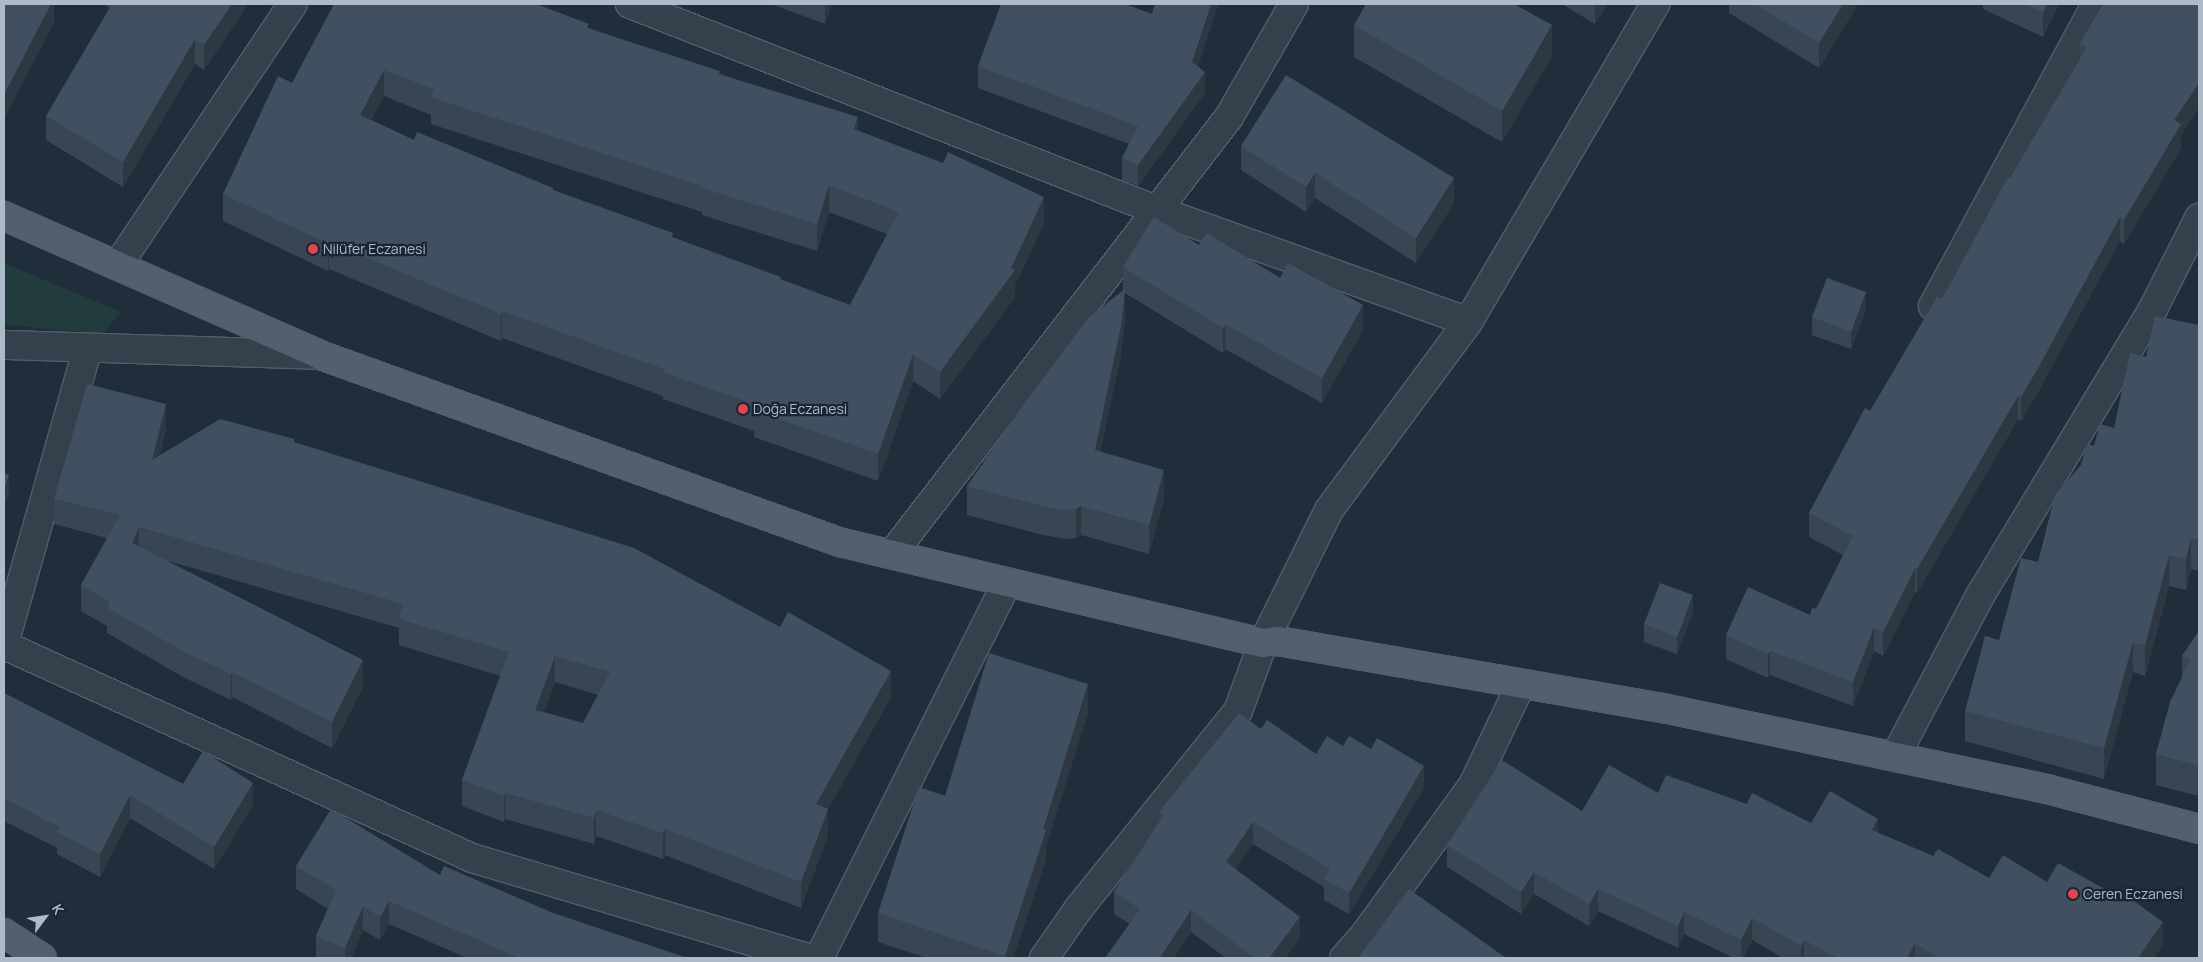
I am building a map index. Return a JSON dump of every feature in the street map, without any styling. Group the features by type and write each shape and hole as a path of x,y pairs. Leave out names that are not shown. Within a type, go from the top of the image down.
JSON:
{"main road":[{"path":"4,216 320,355 839,542 1263,643 1278,642 1663,708 2047,789 2199,829"},
{"path":"4,933 42,958"}],"street":[{"path":"118,265 294,4"},
{"path":"630,4 1156,210 1468,322"},
{"path":"892,554 1229,117 1294,4"},
{"path":"1044,958 1079,908 1238,711 1263,643 1329,510 1468,322 1655,4"},
{"path":"1933,306 2096,4"},
{"path":"1895,757 1981,594 2153,309 2199,218"},
{"path":"4,345 320,355"},
{"path":"88,348 4,644 472,858 808,958"},
{"path":"819,958 1008,582"},
{"path":"1344,958 1362,937 1473,785 1521,684"}],"green space":[{"path":"4,263 121,312 102,335 4,324"}],"building":[{"path":"4,4 51,4 4,95"},
{"path":"112,4 232,4 204,45 195,39 123,162 46,116"},
{"path":"334,4 536,4 589,24 587,28 720,71 719,74 858,117 854,129 943,163 948,152 1044,197 1011,268 1015,270 940,372 913,354 878,454 754,410 756,405 663,372 664,369 502,311 501,314 329,242 328,244 223,194 278,76 292,83","holes":["384,70 434,89 431,97 702,186 702,188 817,224 829,185 899,212 850,305 780,279 781,277 672,237 673,233 553,190 553,188 417,132 414,140 360,115"]},
{"path":"1001,4 1125,4 1152,14 1155,4 1211,4 1192,62 1205,72 1138,165 1122,158 1138,126 978,66"},
{"path":"1366,4 1514,4 1552,25 1502,111 1354,25"},
{"path":"1755,4 1843,4 1819,43"},
{"path":"2025,4 2047,4 2043,12"},
{"path":"2103,4 2199,4 2199,83 2174,120 2181,124 2124,220 2120,217 2038,368 2021,397 2018,396 1917,569 1915,568 1883,632 1874,627 1853,682 1770,651 1768,654 1726,635 1748,587 1810,615 1812,607 1816,609 1853,536 1809,513 1865,408 1870,411 1937,297 1941,299 1947,290 2008,177 2010,178 2087,47 2080,43"},
{"path":"1286,75 1454,178 1416,238 1315,173 1306,187 1241,146"},
{"path":"1154,217 1199,245 1207,233 1280,278 1288,263 1363,305 1322,378 1225,324 1223,328 1123,267"},
{"path":"1827,278 1866,292 1851,332 1812,317"},
{"path":"1125,289 1121,326 1095,450 1164,470 1149,525 1081,506 1076,509 1065,510 967,486 1024,404 1088,318"},
{"path":"2155,316 2199,325 2199,537 2198,540 2191,538 2186,559 2169,555 2145,645 2133,642 2104,748 1965,711 1985,636 1999,640 2021,558 2038,562 2055,495 2081,465 2087,444 2094,446 2100,424 2114,428 2130,353 2146,357"},
{"path":"87,384 166,404 152,460 220,419 294,439 294,442 634,548 780,627 788,612 891,671 816,804 828,809 801,882 665,829 663,833 596,810 594,818 505,793 504,796 462,780 509,652 399,619 403,604 139,527 132,543 363,660 332,722 232,672 231,674 183,651 107,608 110,602 81,585 120,515 54,499","holes":["555,656 610,672 583,723 535,710"]},
{"path":"4,473 9,475 4,490"},
{"path":"1660,583 1693,595 1677,637 1644,624"},
{"path":"2199,631 2199,766 2156,754 2170,702 2191,659 2182,656"},
{"path":"989,653 1088,684 1043,829 1046,830 1005,956 878,913 919,787 945,796"},
{"path":"4,693 183,784 203,751 253,783 214,847 130,795 100,854 57,832 59,827 4,798"},
{"path":"1239,713 1261,729 1267,720 1316,754 1327,736 1343,746 1349,736 1371,749 1377,738 1424,766 1349,893 1324,879 1330,869 1253,822 1226,862 1300,917 1269,958 1255,958 1191,910 1160,958 1105,958 1140,909 1114,892 1164,815 1159,812"},
{"path":"1502,760 1582,811 1609,765 1658,793 1666,775 1747,804 1752,793 1811,823 1830,791 1878,819 1872,830 1933,856 1938,849 1989,878 2003,855 2047,882 2058,863 2128,902 2131,899 2163,922 2138,958 1939,958 1915,944 1907,958 1838,958 1804,940 1801,946 1752,918 1741,940 1684,912 1678,926 1598,889 1589,904 1534,872 1521,892 1447,845"},
{"path":"331,809 440,875 444,866 553,913 687,958 520,958 389,901 380,917 363,906 345,948 316,936 336,890 296,866"},
{"path":"1409,889 1506,958 1358,958"}],"place":[{"name":"Nilüfer Eczanesi","path":"313,249"},
{"name":"Doğa Eczanesi","path":"743,409"},
{"name":"Ceren Eczanesi","path":"2073,894"}]}
